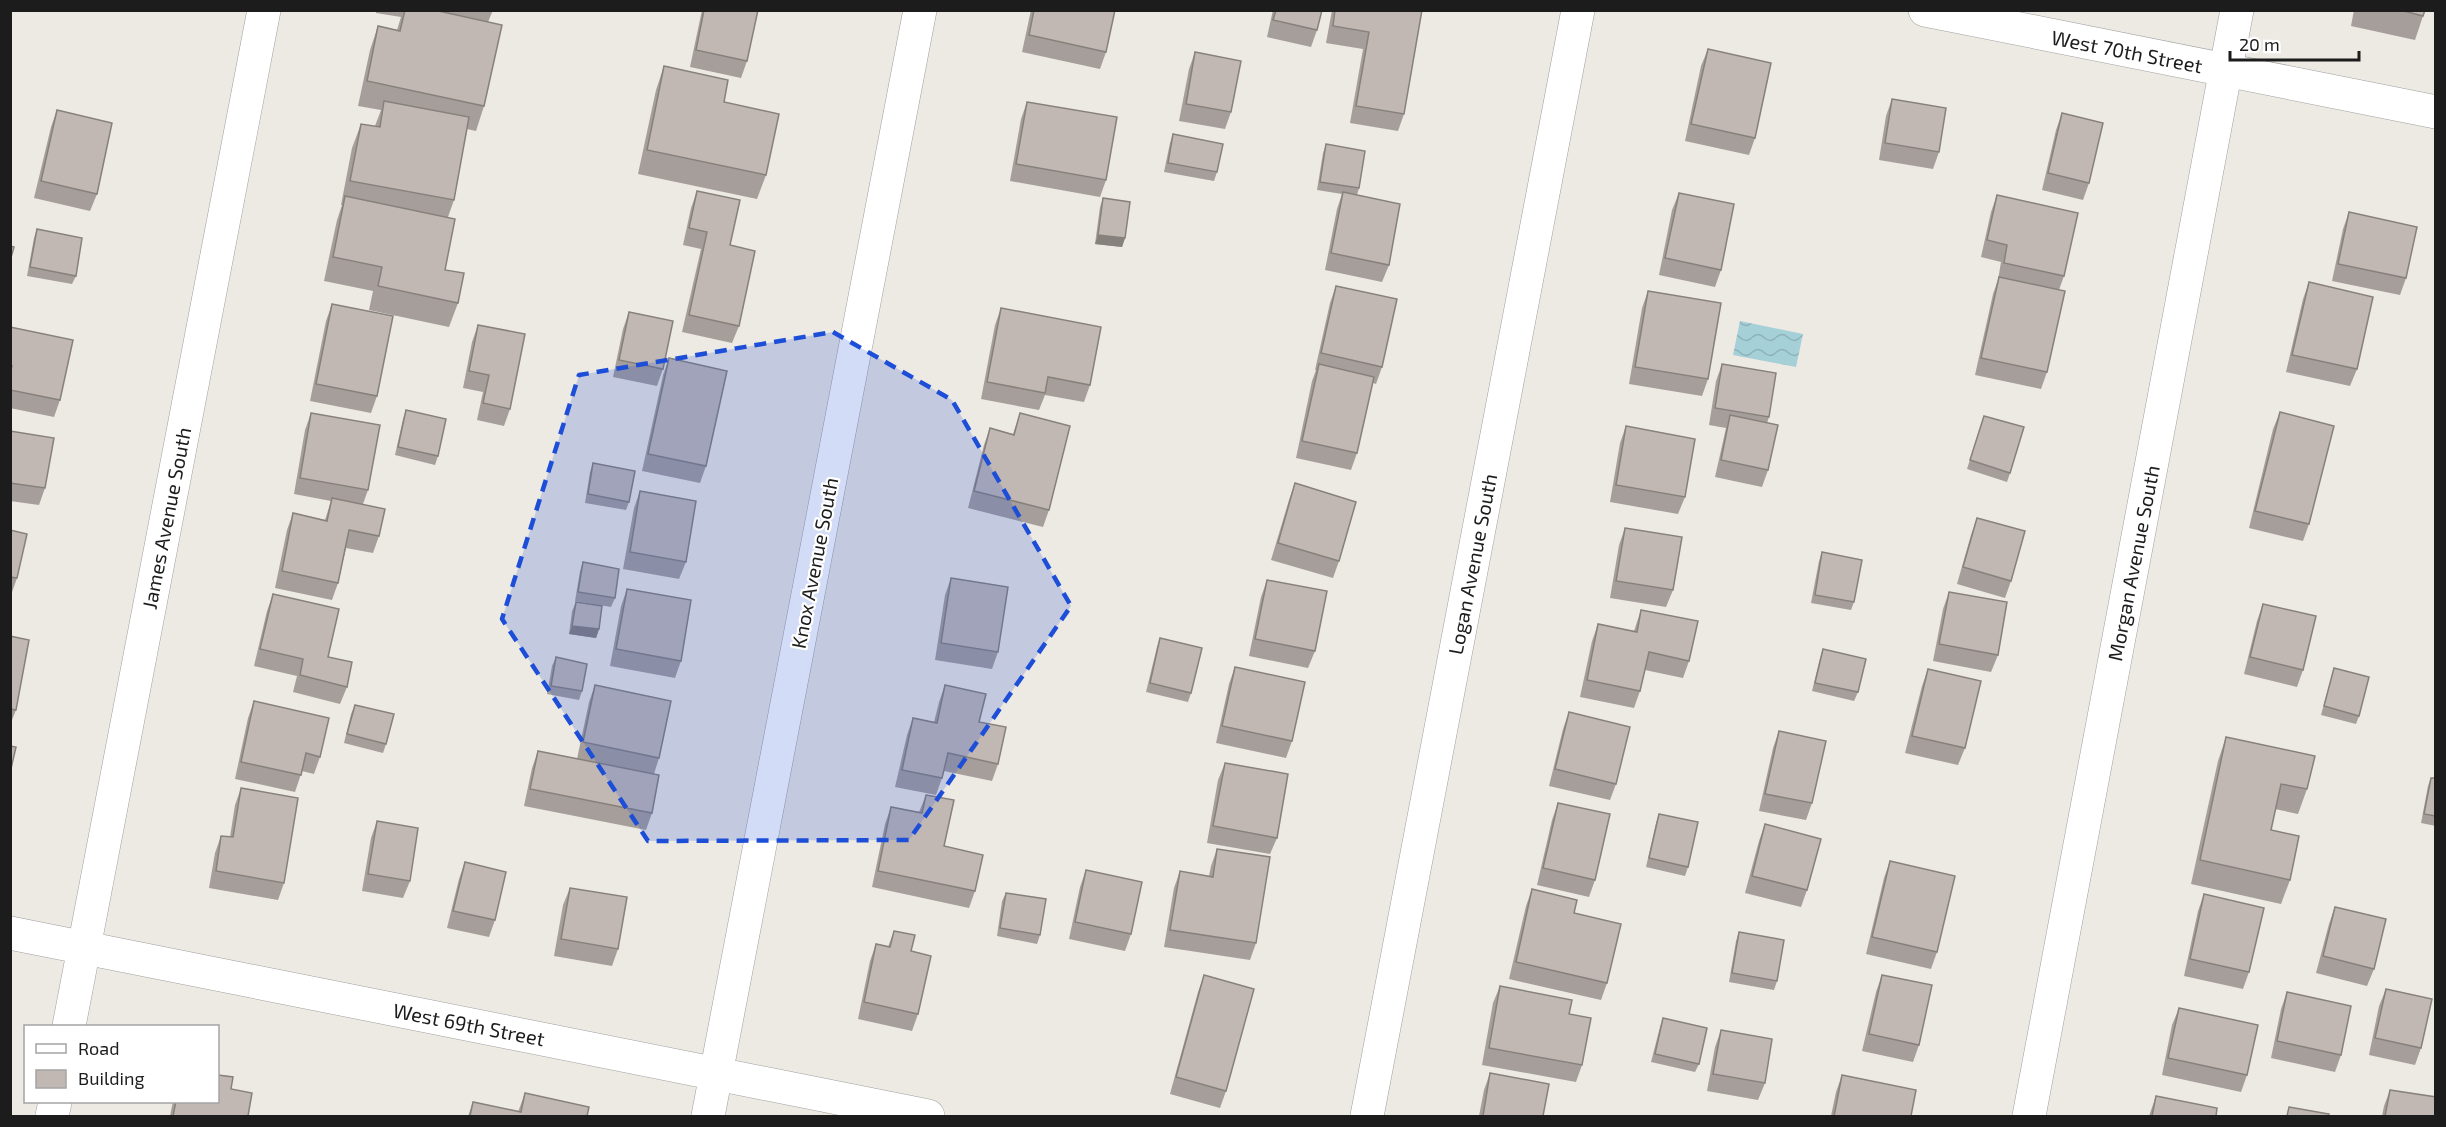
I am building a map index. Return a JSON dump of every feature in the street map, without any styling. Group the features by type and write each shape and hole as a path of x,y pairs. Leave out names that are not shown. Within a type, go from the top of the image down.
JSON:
{"street":[{"name":"James Avenue South","path":"69,1025 264,10"},
{"name":"Knox Avenue South","path":"708,1116 920,10"},
{"name":"Logan Avenue South","path":"1367,1116 1578,10"},
{"name":"West 70th Street","path":"1925,10 2436,112"},
{"name":"Morgan Avenue South","path":"2029,1116 2237,10"},
{"name":"West 69th Street","path":"10,933 928,1116"}],"highlighted area":[{"path":"833,332 952,400 1071,606 909,840 648,841 502,619 579,375"}],"water":[{"path":"1740,321 1803,334 1796,367 1733,355"}],"building":[{"path":"405,10 434,10 502,25 484,106 367,81 378,26 400,31"},
{"path":"704,10 758,10 747,61 696,50"},
{"path":"1034,10 1115,10 1106,52 1029,35"},
{"path":"1276,10 1322,10 1317,30 1273,20"},
{"path":"1335,10 1422,10 1404,114 1356,106 1369,32 1333,26"},
{"path":"2400,10 2425,10 2423,16"},
{"path":"1708,49 1771,63 1755,138 1691,124"},
{"path":"1195,52 1241,61 1231,112 1186,104"},
{"path":"664,66 728,80 724,102 779,114 766,175 647,150"},
{"path":"1892,99 1946,108 1939,152 1885,143"},
{"path":"384,101 469,117 454,200 350,181 361,124 380,127"},
{"path":"1027,102 1117,117 1106,180 1016,164"},
{"path":"57,110 112,123 97,194 41,181"},
{"path":"2062,113 2103,123 2089,183 2048,173"},
{"path":"1173,134 1223,144 1217,172 1168,163"},
{"path":"1326,144 1365,151 1359,188 1320,182"},
{"path":"697,191 740,200 730,245 755,251 739,326 689,315 707,232 689,228"},
{"path":"1343,192 1400,204 1389,265 1331,253"},
{"path":"1679,193 1734,204 1721,270 1665,258"},
{"path":"1997,195 2078,213 2064,276 2004,263 2007,245 1987,240"},
{"path":"345,196 455,219 445,270 464,273 458,303 378,286 382,267 333,257"},
{"path":"1103,198 1130,202 1125,238 1098,235"},
{"path":"2349,212 2417,227 2406,278 2338,264"},
{"path":"37,229 82,238 76,276 30,267"},
{"path":"10,246 14,247 10,261"},
{"path":"1999,277 2065,291 2047,372 1981,358"},
{"path":"2309,282 2373,297 2357,369 2292,355"},
{"path":"1336,286 1397,299 1382,367 1321,353"},
{"path":"1648,291 1721,303 1708,379 1635,367"},
{"path":"332,304 393,316 377,396 316,384"},
{"path":"1001,308 1101,327 1090,385 1048,377 1045,393 987,382"},
{"path":"629,312 673,321 663,369 619,360"},
{"path":"478,325 525,334 510,409 483,403 489,375 469,371"},
{"path":"10,327 73,340 60,400 10,390 12,366 10,365"},
{"path":"669,358 727,371 706,466 648,454"},
{"path":"1319,364 1374,377 1357,453 1302,441"},
{"path":"1722,364 1776,373 1769,417 1715,408"},
{"path":"406,410 446,419 438,456 398,447"},
{"path":"2280,412 2334,426 2309,524 2255,511"},
{"path":"311,413 380,425 368,490 300,478"},
{"path":"1020,413 1070,426 1049,510 974,491 990,428 1014,435"},
{"path":"1730,415 1778,425 1768,470 1721,460"},
{"path":"1984,416 2024,427 2010,473 1970,460"},
{"path":"1626,426 1695,439 1685,497 1616,485"},
{"path":"10,431 54,438 45,488 10,483"},
{"path":"593,463 635,471 629,502 588,494"},
{"path":"1295,483 1356,502 1339,561 1278,543"},
{"path":"640,491 696,501 686,562 630,552"},
{"path":"332,498 385,509 379,536 349,530 338,583 282,571 293,513 327,521"},
{"path":"1977,518 2025,531 2011,581 1963,567"},
{"path":"1625,528 1682,537 1673,590 1616,581"},
{"path":"10,530 27,534 17,578 10,577"},
{"path":"1822,552 1862,560 1854,602 1815,595"},
{"path":"583,562 619,569 615,598 578,592"},
{"path":"951,578 1008,587 998,652 941,643"},
{"path":"1267,580 1327,591 1315,651 1255,639"},
{"path":"627,589 691,600 681,661 616,649"},
{"path":"1949,592 2007,602 1998,655 1939,644"},
{"path":"273,594 339,609 328,657 352,662 347,687 300,675 303,659 260,649"},
{"path":"576,602 602,606 599,629 572,626"},
{"path":"2263,604 2316,616 2303,670 2250,657"},
{"path":"1641,610 1698,621 1689,661 1649,652 1640,691 1587,680 1598,624 1637,632"},
{"path":"10,636 29,640 16,710 10,709"},
{"path":"1160,638 1202,648 1191,693 1150,683"},
{"path":"1823,649 1866,659 1858,692 1815,683"},
{"path":"556,657 587,664 582,691 551,686"},
{"path":"1235,667 1305,682 1292,741 1222,726"},
{"path":"2334,668 2369,677 2359,716 2324,706"},
{"path":"1928,669 1981,681 1965,748 1912,736"},
{"path":"595,685 671,701 659,758 583,742"},
{"path":"945,685 986,694 979,722 1006,727 998,764 948,753 942,778 902,770 913,718 937,723"},
{"path":"254,701 329,718 320,757 306,753 301,775 241,762"},
{"path":"355,705 394,714 386,744 347,734"},
{"path":"1569,712 1630,727 1616,784 1555,769"},
{"path":"1779,731 1826,741 1812,803 1765,794"},
{"path":"2226,737 2315,756 2307,789 2281,784 2271,830 2299,836 2290,880 2200,860"},
{"path":"10,746 16,747 10,773"},
{"path":"538,751 659,775 652,813 530,789"},
{"path":"1225,763 1288,774 1277,838 1213,826"},
{"path":"2431,778 2436,778 2436,816 2424,814"},
{"path":"241,788 298,798 284,883 216,871 221,836 233,837"},
{"path":"926,795 954,800 944,846 983,855 975,891 878,871 891,807 922,813"},
{"path":"1558,803 1610,814 1595,880 1543,868"},
{"path":"1659,814 1698,822 1688,867 1649,858"},
{"path":"377,821 418,828 410,881 368,874"},
{"path":"1765,824 1821,839 1807,890 1752,876"},
{"path":"1217,849 1270,857 1256,943 1170,930 1180,871 1213,877"},
{"path":"1890,861 1955,876 1937,952 1872,937"},
{"path":"465,862 506,872 495,920 453,911"},
{"path":"1086,870 1142,882 1131,934 1075,922"},
{"path":"570,888 627,897 618,949 561,939"},
{"path":"1532,889 1577,900 1574,913 1621,924 1607,983 1516,962"},
{"path":"1006,893 1046,899 1040,935 1000,928"},
{"path":"2204,894 2264,908 2249,972 2190,959"},
{"path":"2335,907 2386,919 2374,969 2323,956"},
{"path":"894,931 915,935 911,951 931,956 918,1014 864,1002 876,944 890,947"},
{"path":"1739,932 1784,940 1777,981 1732,973"},
{"path":"1204,975 1254,989 1226,1091 1176,1077"},
{"path":"1882,975 1932,985 1919,1045 1869,1034"},
{"path":"1500,986 1572,1000 1569,1014 1591,1018 1582,1065 1489,1048"},
{"path":"2386,989 2432,999 2421,1048 2375,1038"},
{"path":"2287,992 2351,1006 2341,1055 2277,1041"},
{"path":"2179,1008 2258,1025 2247,1075 2168,1058"},
{"path":"1663,1018 1707,1028 1699,1064 1655,1054"},
{"path":"1721,1030 1772,1039 1765,1083 1713,1074"},
{"path":"1490,1073 1549,1084 1543,1116 1483,1116"},
{"path":"219,1075 233,1077 231,1089 252,1093 248,1116 173,1116 176,1103 219,1103"},
{"path":"1842,1075 1916,1090 1911,1116 1834,1116"},
{"path":"2390,1090 2436,1097 2436,1116 2385,1116"},
{"path":"525,1093 589,1107 587,1116 470,1116 473,1102 521,1112"},
{"path":"2156,1096 2217,1108 2216,1116 2152,1116"},
{"path":"2289,1107 2329,1114 2328,1116 2287,1116"}]}
